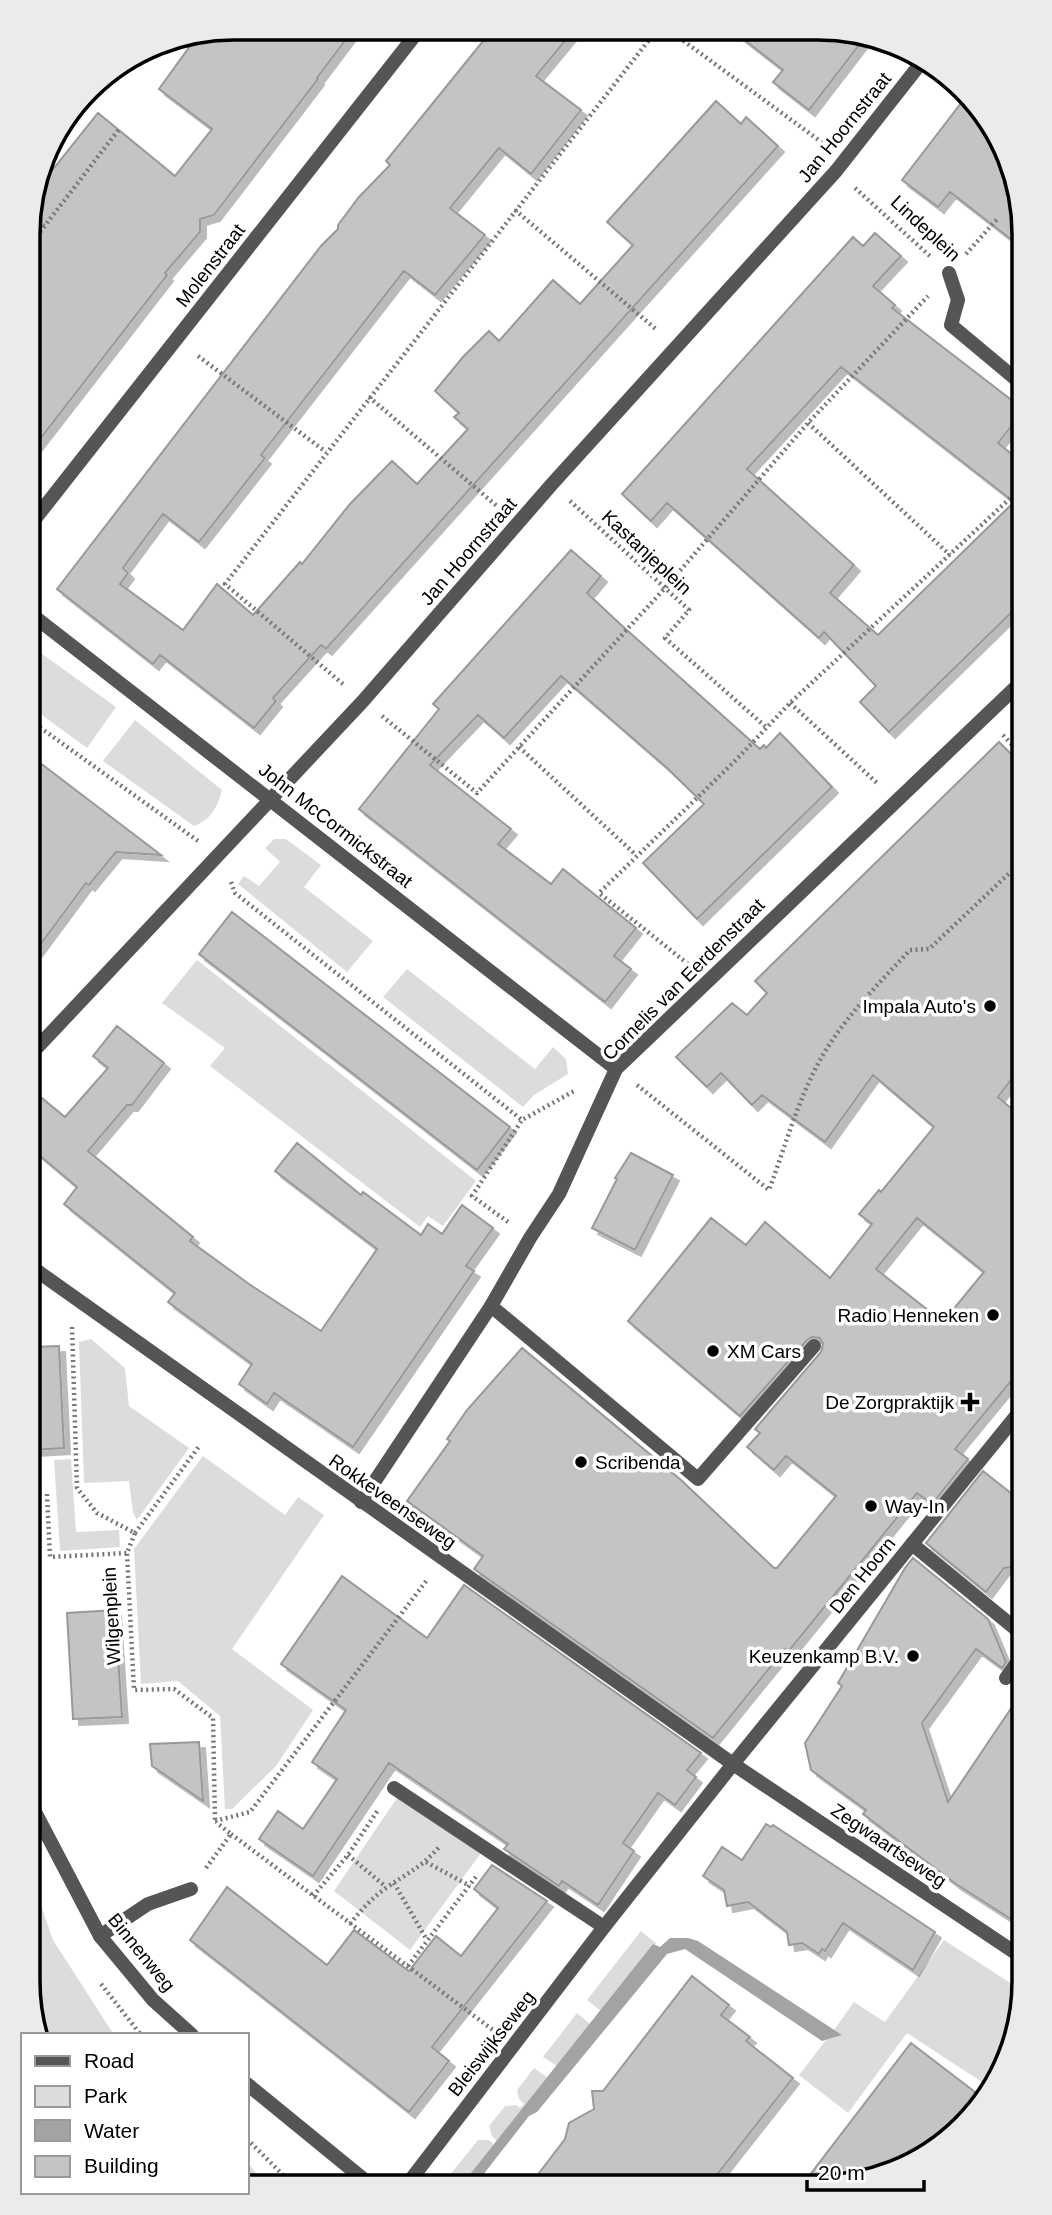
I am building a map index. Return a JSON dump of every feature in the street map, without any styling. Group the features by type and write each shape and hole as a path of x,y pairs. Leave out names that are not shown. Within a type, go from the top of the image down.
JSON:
{"street":[{"name":"Molenstraat","path":"41,512 411,41"},
{"name":"Jan Hoornstraat","path":"41,1044 363,701 551,484 840,165 917,68"},
{"name":"Lindeplein","path":"949,273 958,300 951,325 1012,376"},
{"name":"John McCormickstraat","path":"41,622 615,1069"},
{"name":"Cornelis van Eerdenstraat","path":"361,1502 491,1306 559,1194 615,1069 1012,691"},
{"name":"Rokkeveenseweg","path":"40,1273 733,1763"},
{"path":"491,1306 698,1479 814,1346"},
{"name":"Den Hoorn","path":"733,1763 1011,1422"},
{"path":"912,1544 1011,1625"},
{"path":"1006,1678 1011,1671"},
{"name":"Bleiswijkseweg","path":"415,2175 733,1763"},
{"name":"Zegwaartseweg","path":"733,1763 1011,1950"},
{"path":"394,1788 604,1927"},
{"name":"Binnenweg","path":"40,1822 100,1936 153,2000 190,2033"},
{"path":"100,1936 148,1904 191,1889"},
{"path":"248,2085 358,2175"}],"path":[{"path":"649,40 225,584 477,793 666,589 808,423 999,216"},
{"name":"Lindeplein","path":"682,40 840,165 949,273"},
{"path":"41,230 120,128"},
{"path":"515,210 677,347"},
{"path":"176,340 326,452"},
{"path":"369,397 518,523"},
{"path":"808,423 950,555"},
{"name":"Kastanjeplein","path":"551,484 689,610 665,638 766,727"},
{"path":"707,980 599,892 790,703 1012,497"},
{"path":"790,703 895,800"},
{"path":"41,728 219,856 235,892 522,1120"},
{"path":"519,747 636,855"},
{"path":"530,1238 472,1196 522,1120 615,1069 769,1190 807,1086 828,1046 846,1021 910,950 929,949 1012,871"},
{"path":"72,1295 77,1488 97,1513 135,1532"},
{"name":"Wilgenplein","path":"200,1446 135,1532 127,1553 134,1690 174,1689 213,1718 215,1821"},
{"path":"47,1494 50,1557 127,1553"},
{"path":"215,1821 250,1811 443,1559"},
{"path":"313,1896 348,1855 394,1788"},
{"path":"215,1821 513,2046"},
{"path":"350,1924 367,1903 386,1887 426,1862 455,1828"},
{"path":"191,1889 231,1834"},
{"path":"408,1966 492,1853"},
{"path":"348,1855 386,1887"},
{"path":"426,1862 470,1886"},
{"path":"394,1883 426,1940"},
{"path":"248,2140 281,2175"}],"green space":[{"path":"41,653 116,707 87,748 41,714"},
{"path":"135,720 222,790 216,807 205,820 194,826 103,761"},
{"path":"274,839 286,839 321,865 304,887 373,941 347,972 238,884 244,876 259,886 280,862 265,848"},
{"path":"197,960 476,1181 443,1226 428,1216 420,1227 210,1066 225,1048 162,1003"},
{"path":"407,969 535,1069 553,1047 566,1059 568,1074 534,1095 523,1107 383,997"},
{"path":"91,1339 125,1368 129,1406 189,1448 137,1520 133,1513 129,1481 84,1483 79,1342"},
{"path":"203,1456 285,1515 298,1497 324,1515 232,1649 313,1710 276,1766 232,1809 225,1809 220,1716 178,1681 141,1684 134,1549"},
{"path":"71,1459 76,1532 119,1530 120,1547 60,1551 54,1460"},
{"path":"397,1798 481,1853 410,1950 334,1891"},
{"path":"40,1903 53,1940 113,2033 50,2033 42,2006 40,1980"},
{"path":"641,1931 657,1944 653,1945 601,2011 587,2000"},
{"path":"944,1940 1011,1984 1005,2031 997,2055 982,2082 907,2033 848,2113 799,2075 826,2040 841,2035 834,2030 854,2002 885,2022"},
{"path":"577,2013 590,2024 557,2066 543,2057"},
{"path":"534,2068 548,2078 497,2141 489,2126 505,2106 516,2105 520,2108 524,2104 519,2099 517,2090"},
{"path":"478,2140 488,2140 494,2144 472,2173 473,2175 450,2175"},
{"path":"248,2163 258,2175 248,2175"}],"water":[{"path":"670,1938 698,1941 842,2035 822,2041 685,1949 667,1954 537,2112 529,2116 483,2175 473,2175 471,2173 653,1944 660,1947"}],"building":[{"path":"565,40 536,76 581,110 531,174 499,148 450,208 485,235 435,295 404,271 261,455 265,458 199,542 163,514 123,568 128,573 120,584 183,630 217,584 253,615 300,562 302,564 350,504 392,461 417,484 468,429 454,417 459,413 435,391 489,331 499,341 553,280 580,304 633,245 607,222 716,101 741,124 746,117 778,146 326,649 321,645 273,698 276,701 254,728 160,655 153,664 57,589 321,246 338,229 338,225 359,197 390,165 386,161 483,41"},
{"path":"745,40 817,40 859,45 809,110 773,82 783,70"},
{"path":"222,41 345,41 214,215 200,219 200,232 165,273 167,275 41,438 41,222 51,172 98,113 175,176 212,129 159,89 190,46"},
{"path":"961,103 986,137 997,160 1010,209 1012,240 950,192 938,207 902,180"},
{"path":"875,233 901,256 873,286 895,305 892,308 1012,400 1012,426 998,443 1012,454 1012,500 841,367 747,469 854,565 830,593 878,635 1012,504 1012,612 889,732 860,702 876,686 824,632 819,638 667,503 651,521 622,494 853,237 863,246"},
{"path":"571,550 601,576 587,593 619,623 760,749 764,745 766,748 780,733 832,787 697,919 643,863 704,804 667,768 561,676 504,738 478,715 430,765 511,829 498,844 551,884 563,869 636,928 614,956 631,969 605,1002 359,809 439,709 433,704"},
{"path":"999,742 1012,755 1012,1079 998,1097 1012,1109 1011,1381 955,1449 968,1459 932,1504 917,1493 788,1652 785,1649 713,1738 474,1569 483,1556 407,1501 450,1441 447,1439 467,1410 522,1348 681,1480 774,1568 777,1568 836,1496 786,1456 774,1470 747,1447 760,1433 755,1429 821,1352 823,1344 820,1338 812,1337 807,1340 740,1416 628,1321 711,1218 746,1245 765,1222 830,1278 872,1224 859,1214 879,1190 881,1192 934,1127 873,1075 825,1142 762,1095 752,1105 721,1073 707,1087 676,1057 732,1003 747,1015 767,993 755,981","holes":["917,1218 984,1272 943,1322 876,1269"]},
{"path":"41,763 161,855 116,852 89,885 86,883 41,944"},
{"path":"232,912 510,1127 477,1170 199,954"},
{"path":"117,1026 164,1063 132,1105 127,1105 88,1151 193,1237 190,1241 321,1331 377,1249 275,1171 297,1143 361,1195 363,1192 421,1235 428,1224 442,1234 462,1205 493,1228 466,1266 474,1271 353,1447 274,1393 267,1404 239,1384 252,1364 168,1302 175,1293 64,1204 77,1187 40,1156 41,1097 65,1117 108,1068 93,1056"},
{"path":"631,1153 673,1175 635,1250 592,1228 617,1179 615,1178"},
{"path":"59,1346 64,1448 40,1450 40,1347"},
{"path":"983,1471 1011,1493 1011,1567 1004,1568 986,1592 926,1543"},
{"path":"913,1558 988,1619 1006,1662 1002,1668 976,1649 922,1723 948,1802 1011,1708 1011,1919 956,1884 863,1814 866,1810 811,1770 805,1743 842,1686 838,1683"},
{"path":"342,1576 427,1638 464,1585 701,1753 687,1770 696,1777 675,1805 658,1793 623,1843 634,1851 598,1905 562,1881 559,1886 504,1849 508,1844 389,1763 313,1876 259,1839 278,1811 303,1829 337,1779 312,1762 346,1710 281,1664"},
{"path":"115,1610 122,1717 73,1719 67,1613"},
{"path":"199,1742 203,1801 152,1766 150,1744"},
{"path":"766,1824 771,1827 773,1825 935,1932 913,1970 843,1923 825,1951 822,1949 819,1954 802,1943 789,1945 787,1932 748,1902 727,1906 724,1890 703,1876 722,1847 742,1860"},
{"path":"492,1865 547,1901 432,2047 449,2061 409,2112 190,1940 227,1887 327,1965 354,1930 409,1971 436,1936 461,1956 498,1908 474,1889"},
{"path":"692,1976 729,2005 721,2015 750,2037 746,2041 793,2078 717,2175 538,2175 565,2139 569,2123 594,2109 592,2091 603,2091"},
{"path":"911,2043 976,2093 946,2127 903,2155 868,2168 810,2175"}],"place":[{"name":"Impala Auto's","path":"990,1006"},
{"name":"Radio Henneken","path":"993,1315"},
{"name":"XM Cars","path":"713,1351"},
{"name":"De Zorgpraktijk","path":"970,1402"},
{"name":"Scribenda","path":"581,1462"},
{"name":"Way-In","path":"871,1506"},
{"name":"Keuzenkamp B.V.","path":"913,1656"}]}
